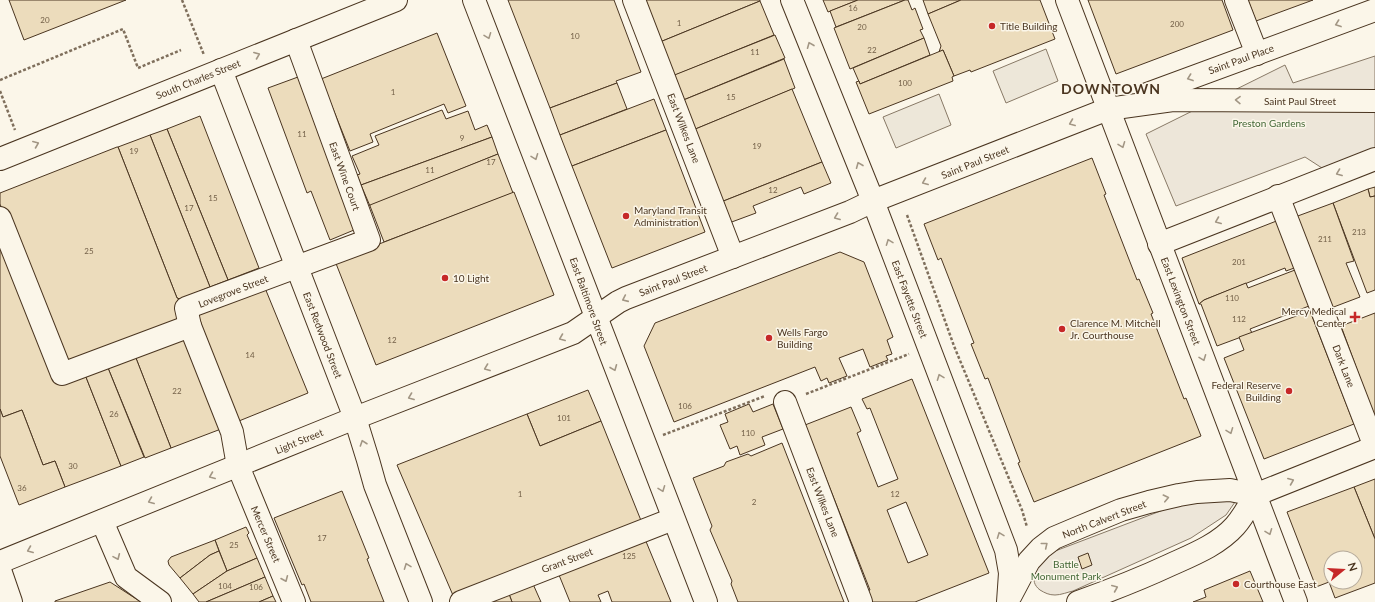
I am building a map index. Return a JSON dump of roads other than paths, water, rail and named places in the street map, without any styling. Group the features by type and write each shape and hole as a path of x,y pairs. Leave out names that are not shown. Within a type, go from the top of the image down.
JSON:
{"main road":[{"name":"South Charles Street","path":"0,159 396,0"},
{"name":"East Baltimore Street","path":"474,0 706,602"},
{"name":"East Wilkes Lane","path":"634,0 733,257"},
{"name":"East Fayette Street","path":"792,0 873,201 1006,550 1010,572 1010,602"},
{"name":"East Lexington Street","path":"1067,0 1296,602"},
{"path":"1236,0 1257,54"},
{"name":"Saint Paul Place","path":"1108,109 1375,10"},
{"name":"East Wine Court","path":"296,40 369,240 296,267"},
{"name":"East Redwood Street","path":"216,72 296,267 355,418 375,485 421,602"},
{"name":"Saint Paul Street","path":"596,318 626,298 850,212 873,201 901,192 1108,109 1173,100 1375,101"},
{"path":"1159,244 1375,159"},
{"name":"Dark Lane","path":"1278,196 1375,447"},
{"path":"0,218 62,374 190,326"},
{"name":"Lovegrove Street","path":"190,326 186,308 296,267"},
{"name":"Light Street","path":"0,562 355,418 573,333 596,318"},
{"name":"Mercer Street","path":"190,326 232,432 238,466 294,602"},
{"name":"East Wilkes Lane","path":"785,402 861,602"},
{"path":"1078,602 1198,553 1234,528 1241,520 1255,495 1375,447"},
{"name":"North Calvert Street","path":"1010,602 1029,561 1041,548 1054,538 1128,508 1185,494 1230,490 1255,495"},
{"name":"Grant Street","path":"461,602 674,519"},
{"path":"102,521 126,576 160,602"},
{"path":"0,570 11,602"}],"place":[{"name":"Title Building","path":"992,26"},
{"name":"Maryland Transit Administration","path":"626,216"},
{"name":"10 Light","path":"445,278"},
{"name":"Mercy Medical Center","path":"1355,317"},
{"name":"Clarence M. Mitchell Jr. Courthouse","path":"1062,329"},
{"name":"Wells Fargo Building","path":"769,338"},
{"name":"Federal Reserve Building","path":"1289,391"},
{"name":"Courthouse East","path":"1236,584"}],"district":[{"name":"DOWNTOWN","path":"1111,89"}],"park label":[{"name":"Preston Gardens","path":"1269,123"},
{"name":"Battle Monument Park","path":"1066,570"}]}
